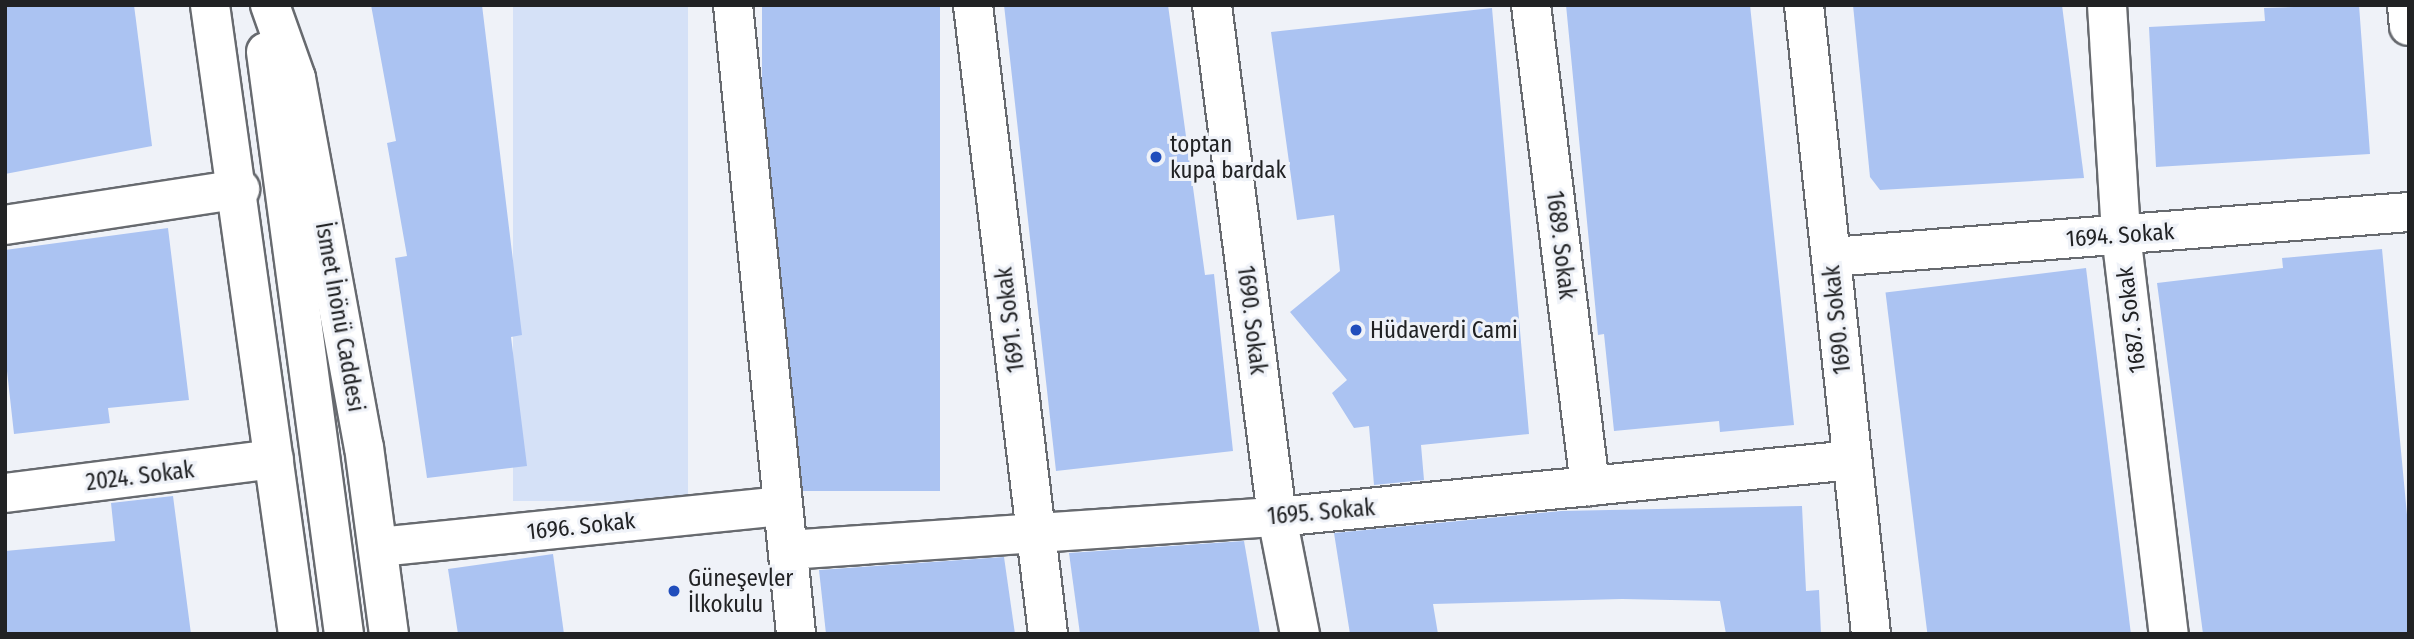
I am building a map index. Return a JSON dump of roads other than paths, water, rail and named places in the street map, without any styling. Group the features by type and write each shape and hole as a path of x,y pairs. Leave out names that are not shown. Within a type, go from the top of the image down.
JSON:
{"street":[{"path":"210,5 240,189 298,634"},
{"path":"260,5 344,634"},
{"name":"İsmet İnönü Caddesi","path":"270,5 296,78 379,547 389,634"},
{"path":"733,5 796,634"},
{"name":"1691. Sokak","path":"973,5 1048,634"},
{"name":"1690. Sokak","path":"1212,5 1277,517 1300,634"},
{"name":"1689. Sokak","path":"1531,5 1590,486"},
{"name":"1690. Sokak","path":"1804,5 1871,634"},
{"name":"1687. Sokak","path":"2107,5 2121,234 2169,634"},
{"path":"2407,5 2409,26"},
{"path":"5,225 240,189"},
{"name":"1694. Sokak","path":"1831,257 2409,212"},
{"name":"2024. Sokak","path":"5,493 274,459"},
{"name":"1695. Sokak","path":"788,550 1277,517 1852,460"},
{"name":"1696. Sokak","path":"379,547 783,506"}],"place":[{"name":"toptan kupa bardak","path":"1156,157"},
{"name":"Hüdaverdi Cami","path":"1356,330"},
{"name":"Güneşevler İlkokulu","path":"674,591"}]}
